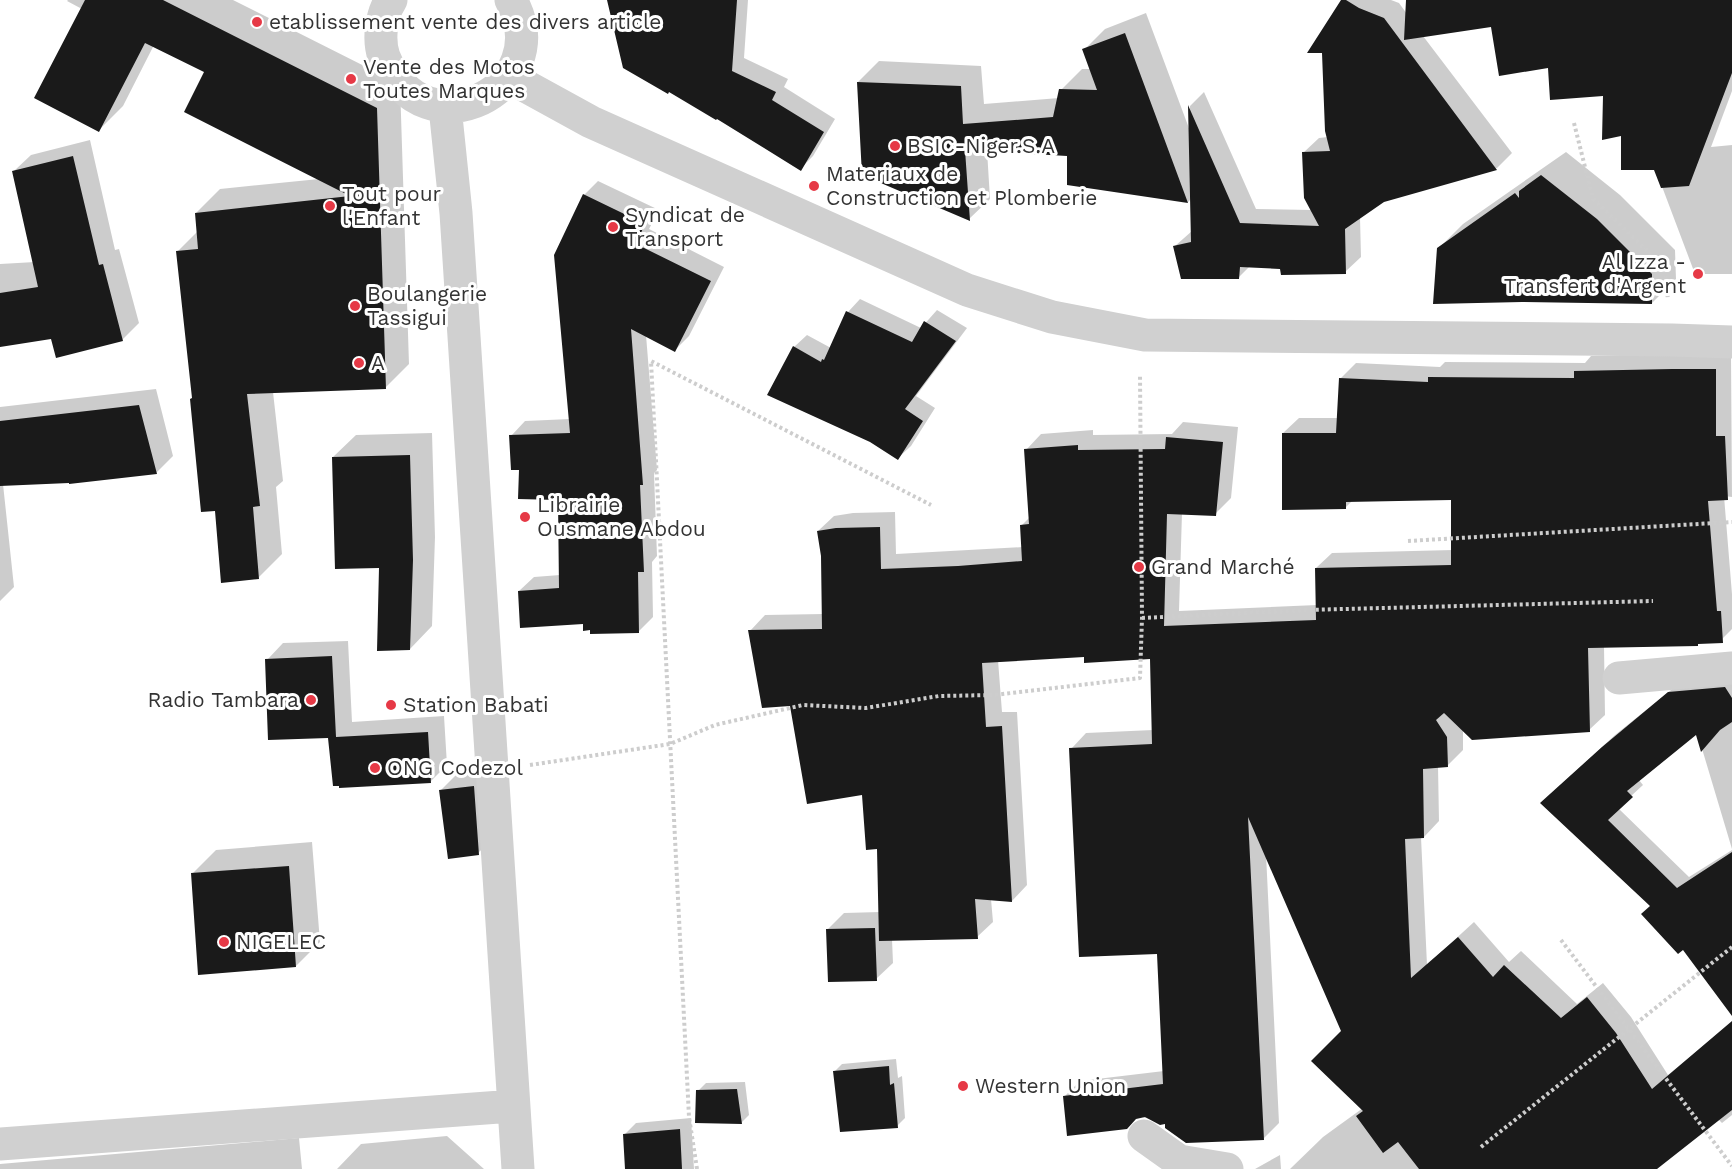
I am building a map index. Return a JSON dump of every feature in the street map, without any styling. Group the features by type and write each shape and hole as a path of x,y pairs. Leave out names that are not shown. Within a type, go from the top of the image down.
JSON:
{"street":[{"path":"383,2 382,51 390,71 404,89 423,101 445,107 469,105 491,94 509,78 519,57 522,34 517,11 511,0"},
{"path":"509,78 591,122 966,290 1053,317 1145,335 1732,342"},
{"path":"445,107 456,213 518,1169"},
{"path":"1619,678 1732,668"},
{"path":"0,1144 513,1106"},
{"path":"1144,1136 1179,1161 1227,1169"}],"path":[{"path":"1574,123 1593,199 1664,267 1672,340"},
{"path":"492,770 670,744 716,724 803,705 866,708 939,696 994,695 1140,678 1142,618 1140,374 1145,335"},
{"path":"697,1169 689,1117 651,361 931,505"},
{"path":"1408,541 1732,522"},
{"path":"1142,618 1306,610 1653,601"},
{"path":"1562,940 1732,1166"},
{"path":"1481,1147 1732,947"}],"building":[{"path":"85,0 163,0 377,108 386,389 247,394 260,506 253,507 259,579 221,583 215,511 201,512 190,399 192,398 176,251 198,249 195,213 350,196 184,112 204,72 145,43 99,132 34,98"},
{"path":"607,0 737,0 732,71 776,92 772,100 824,132 801,171 717,119 623,68"},
{"path":"1341,0 1346,0 1384,18 1497,170 1384,202 1345,229 1346,274 1281,275 1280,269 1240,267 1239,279 1181,279 1173,246 1191,242 1188,105 1240,223 1319,226 1304,198 1302,152 1330,151 1325,131 1322,53 1307,53"},
{"path":"1406,0 1732,0 1732,73 1689,186 1661,188 1654,170 1621,170 1621,136 1602,140 1603,96 1550,100 1548,68 1499,76 1491,27 1404,40"},
{"path":"1125,33 1188,203 1067,185 1067,156 965,150 970,221 862,175 857,82 961,86 963,124 1053,117 1059,89 1097,90 1082,49"},
{"path":"73,156 99,265 103,264 123,341 56,358 51,339 0,347 0,293 38,287 12,171"},
{"path":"1541,175 1597,219 1652,274 1652,304 1522,302 1433,304 1437,248 1515,193 1519,198 1519,191"},
{"path":"583,194 645,224 636,244 711,281 675,352 631,329 643,485 640,485 644,572 638,572 639,633 590,634 590,630 583,631 583,624 520,628 518,591 559,588 558,500 518,499 519,470 511,470 509,435 570,433 554,255"},
{"path":"846,311 912,342 924,321 956,341 905,409 923,421 898,460 870,442 767,395 793,346 821,362 822,359 824,360"},
{"path":"1716,369 1716,436 1725,436 1728,500 1708,501 1717,611 1721,611 1723,643 1698,644 1698,646 1588,648 1590,732 1472,740 1444,713 1436,720 1447,737 1448,767 1423,769 1424,838 1405,839 1411,978 1458,937 1493,977 1504,965 1561,1018 1587,997 1616,1033 1652,1089 1732,1021 1732,1110 1657,1169 1419,1169 1398,1142 1383,1153 1356,1116 1363,1111 1311,1061 1341,1031 1248,817 1264,1140 1186,1143 1165,1128 1165,1124 1160,1125 1145,1117 1136,1119 1127,1129 1067,1136 1063,1096 1163,1084 1157,954 1079,957 1069,748 1152,744 1150,659 1084,663 1084,657 982,663 986,727 1002,726 1012,902 975,899 978,939 879,941 877,849 866,850 862,795 807,804 790,706 762,708 748,630 822,629 821,556 817,531 880,527 881,569 1022,561 1020,525 1029,524 1024,449 1078,445 1078,450 1165,449 1166,437 1223,442 1216,516 1167,514 1164,626 1316,620 1315,568 1451,565 1451,500 1346,502 1346,509 1282,510 1282,433 1336,433 1339,378 1428,382 1428,377 1574,378 1574,371"},
{"path":"139,405 157,474 69,484 0,486 0,421"},
{"path":"410,455 413,560 410,650 377,651 379,568 335,569 332,457"},
{"path":"332,656 336,737 428,732 431,783 339,788 339,786 333,786 328,738 268,740 265,659"},
{"path":"1725,687 1732,698 1732,722 1720,730 1701,752 1696,735 1627,791 1633,797 1608,820 1677,888 1732,852 1732,1016 1683,950 1678,954 1641,914 1650,906 1540,803 1668,692"},
{"path":"474,786 479,855 448,859 439,790"},
{"path":"289,866 296,967 198,975 191,873"},
{"path":"875,928 877,981 828,982 826,929"},
{"path":"889,1066 890,1085 894,1083 898,1128 840,1132 833,1071"},
{"path":"737,1089 742,1124 695,1123 696,1090"},
{"path":"680,1129 682,1169 625,1169 623,1134"}],"place":[{"name":"etablissement vente des divers article","path":"257,22"},
{"name":"Vente des Motos Toutes Marques","path":"351,79"},
{"name":"BSIC-Niger.S.A","path":"895,146"},
{"name":"Materiaux de Construction et Plomberie","path":"814,186"},
{"name":"Tout pour l'Enfant","path":"330,206"},
{"name":"Syndicat de Transport","path":"613,227"},
{"name":"Al Izza - Transfert d'Argent","path":"1698,274"},
{"name":"Boulangerie Tassigui","path":"355,306"},
{"name":"A","path":"359,363"},
{"name":"Librairie Ousmane Abdou","path":"525,517"},
{"name":"Grand Marché","path":"1139,567"},
{"name":"Radio Tambara","path":"311,700"},
{"name":"Station Babati","path":"391,705"},
{"name":"ONG Codezol","path":"375,768"},
{"name":"NIGELEC","path":"224,942"},
{"name":"Western Union","path":"963,1086"}]}
